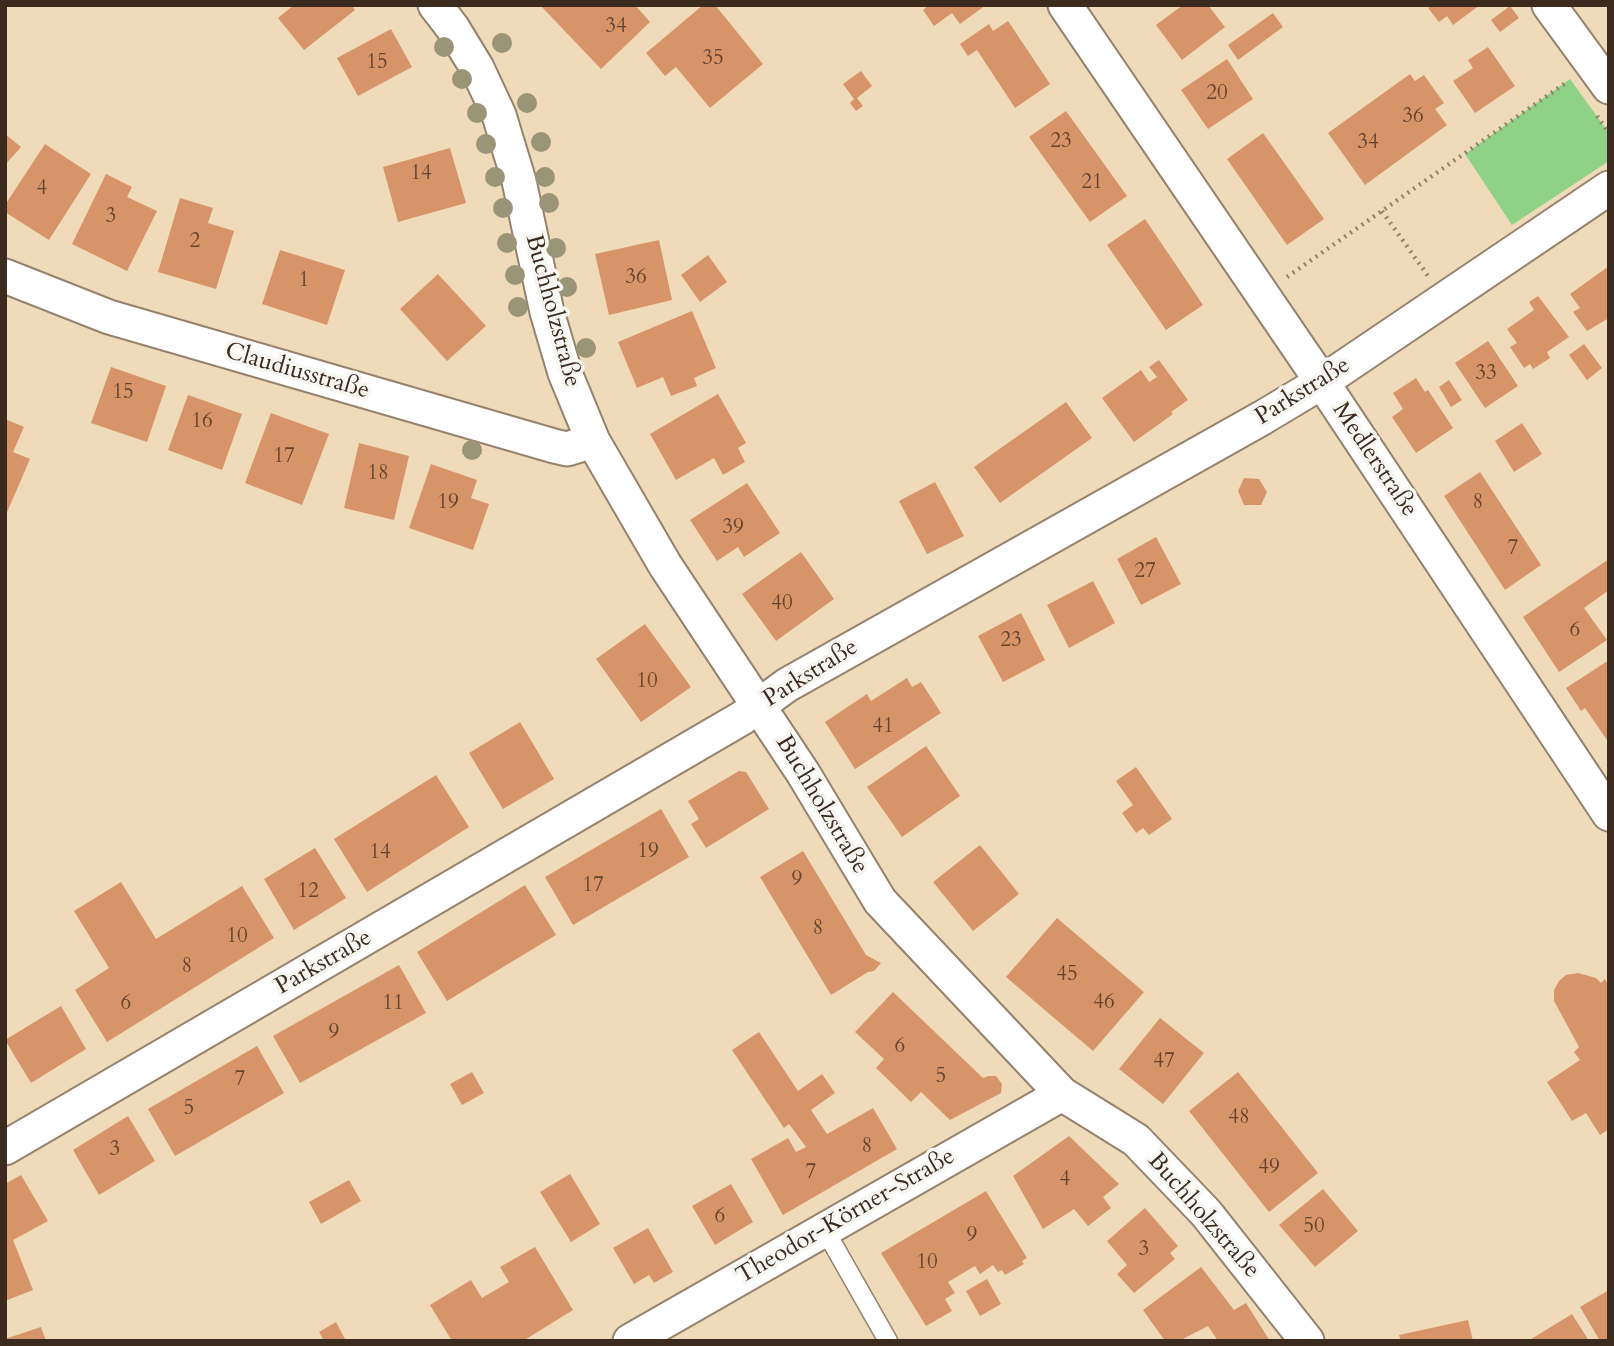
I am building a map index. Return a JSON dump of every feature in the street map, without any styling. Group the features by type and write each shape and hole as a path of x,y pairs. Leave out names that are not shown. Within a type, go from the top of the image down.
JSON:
{"street":[{"name":"Buchholzstraße","path":"435,5 477,68 499,115 519,181 547,312 565,373 593,441 665,565 803,773 880,901 1062,1094 1136,1139 1206,1213 1307,1341"},
{"name":"Medlerstraße","path":"1065,5 1322,382 1609,814"},
{"path":"1549,5 1609,87"},
{"name":"Parkstraße","path":"5,1147 730,725 787,685 1262,418 1322,382 1609,188"},
{"name":"Claudiusstraße","path":"5,276 109,317 554,446 567,449 593,441"},
{"name":"Theodor-Körner-Straße","path":"630,1341 1062,1094"}],"lane":[{"path":"825,1230 888,1341"}],"path":[{"path":"1279,283 1570,79"},
{"path":"1382,211 1430,280"}],"green space":[{"path":"1570,79 1609,133 1609,161 1512,225 1465,154"}],"building":[{"path":"294,5 352,5 355,10 304,50 278,18"},
{"path":"540,5 635,5 650,22 601,69"},
{"path":"703,5 715,5 763,64 710,108 676,67 665,76 646,53"},
{"path":"929,5 986,5 960,24 952,13 934,26 923,10"},
{"path":"1183,5 1208,5 1225,27 1182,60 1156,25"},
{"path":"1432,5 1480,5 1453,25 1447,16 1439,22 1428,8"},
{"path":"1510,6 1519,18 1500,32 1491,20"},
{"path":"1273,13 1283,27 1238,60 1228,45"},
{"path":"1008,21 1050,84 1015,108 977,50 968,56 960,44 989,24 993,31"},
{"path":"391,29 412,67 358,96 337,58"},
{"path":"1488,47 1515,86 1475,113 1453,81 1473,68 1468,60"},
{"path":"1227,59 1253,99 1208,129 1181,90"},
{"path":"861,71 872,86 857,98 863,106 856,111 850,103 854,99 843,84"},
{"path":"1410,74 1415,81 1424,75 1444,103 1435,109 1447,125 1365,185 1328,133"},
{"path":"1066,111 1127,196 1090,222 1029,137"},
{"path":"1263,133 1324,219 1287,245 1227,159"},
{"path":"5,134 21,147 5,165"},
{"path":"45,144 91,174 49,240 5,212 5,205"},
{"path":"450,148 466,203 398,222 383,167"},
{"path":"106,174 132,187 127,197 157,211 127,271 72,244"},
{"path":"180,198 213,208 208,223 234,231 216,289 158,272"},
{"path":"1145,219 1203,305 1166,330 1107,245"},
{"path":"659,240 672,300 609,315 595,254"},
{"path":"280,250 345,270 327,325 262,304"},
{"path":"708,255 727,282 700,302 681,275"},
{"path":"1609,266 1609,318 1587,331 1573,312 1580,308 1570,294"},
{"path":"438,274 486,326 447,361 400,309"},
{"path":"1538,296 1569,337 1547,352 1550,358 1533,369 1530,364 1524,368 1510,347 1517,343 1507,329 1534,310 1529,302"},
{"path":"692,311 716,368 694,378 697,386 671,396 663,377 637,388 618,342"},
{"path":"1488,341 1518,386 1485,408 1455,363"},
{"path":"1584,344 1602,368 1587,380 1569,355"},
{"path":"1159,360 1188,400 1134,442 1102,398 1141,370 1149,382 1157,377 1149,367"},
{"path":"111,367 166,386 147,442 91,423"},
{"path":"1416,378 1425,392 1428,390 1453,428 1416,453 1392,417 1403,409 1393,393"},
{"path":"1449,380 1462,400 1451,407 1439,387"},
{"path":"718,394 746,443 738,448 745,462 723,475 714,458 676,480 650,434"},
{"path":"188,395 242,414 222,470 168,450"},
{"path":"1066,402 1092,438 1000,503 974,467"},
{"path":"271,413 329,434 302,505 245,483"},
{"path":"5,419 24,427 13,452 30,459 5,517"},
{"path":"1522,423 1542,454 1514,472 1495,441"},
{"path":"359,443 409,456 394,520 344,508"},
{"path":"431,464 477,480 471,498 489,504 473,550 409,528"},
{"path":"1480,472 1541,565 1505,590 1444,496"},
{"path":"1244,478 1259,479 1267,492 1261,505 1244,505 1238,491"},
{"path":"935,482 964,536 927,554 899,501"},
{"path":"747,483 780,533 744,557 738,547 717,561 690,520"},
{"path":"1156,537 1181,584 1141,605 1117,559"},
{"path":"801,552 834,599 776,641 742,594"},
{"path":"1609,559 1609,590 1584,608 1607,640 1559,672 1523,617"},
{"path":"1093,581 1115,623 1069,648 1047,605"},
{"path":"1021,613 1045,660 1003,682 978,636"},
{"path":"645,624 691,687 641,722 596,659"},
{"path":"1609,660 1609,743 1585,708 1581,711 1566,688"},
{"path":"907,678 912,687 921,682 941,713 855,769 825,722 867,694 871,701"},
{"path":"520,722 554,779 503,809 469,753"},
{"path":"926,746 960,796 902,837 867,787"},
{"path":"1136,767 1172,819 1149,835 1143,828 1136,833 1122,813 1133,805 1116,781"},
{"path":"739,771 746,772 769,809 706,848 691,824 699,819 688,801"},
{"path":"436,775 469,827 367,892 334,839"},
{"path":"661,809 689,857 573,925 545,877"},
{"path":"980,845 1019,894 973,931 933,882"},
{"path":"315,848 346,898 294,930 264,879"},
{"path":"803,851 866,955 881,963 874,971 831,995 760,877"},
{"path":"121,882 156,939 242,886 274,938 107,1042 75,990 109,968 74,911"},
{"path":"525,885 556,935 447,1001 417,952"},
{"path":"1057,918 1144,992 1093,1051 1006,977"},
{"path":"399,965 426,1013 300,1083 273,1036"},
{"path":"1578,973 1596,978 1601,983 1605,979 1609,986 1609,1129 1600,1135 1586,1113 1572,1121 1547,1082 1580,1060 1574,1052 1579,1047 1554,1001 1554,990 1559,981 1566,975"},
{"path":"893,992 983,1078 996,1076 1002,1084 1001,1093 950,1120 921,1092 911,1102 876,1068 884,1059 855,1032"},
{"path":"61,1006 86,1049 31,1083 5,1040"},
{"path":"1160,1018 1204,1053 1163,1104 1119,1069"},
{"path":"759,1032 798,1091 822,1074 835,1093 811,1110 827,1134 873,1108 897,1149 783,1215 751,1159 788,1138 796,1152 806,1147 789,1124 784,1128 732,1050"},
{"path":"257,1046 284,1093 175,1156 148,1109"},
{"path":"472,1072 484,1093 462,1105 450,1084"},
{"path":"1238,1072 1318,1173 1269,1212 1189,1111"},
{"path":"128,1116 155,1161 99,1195 73,1150"},
{"path":"1069,1136 1119,1184 1103,1197 1111,1208 1088,1226 1074,1209 1043,1229 1013,1176"},
{"path":"570,1174 600,1224 571,1242 540,1192"},
{"path":"21,1175 48,1221 13,1240 33,1290 5,1301 5,1184"},
{"path":"349,1180 361,1201 321,1224 309,1202"},
{"path":"731,1184 753,1222 715,1245 692,1206"},
{"path":"1323,1189 1358,1231 1315,1267 1279,1225"},
{"path":"986,1191 1027,1258 1022,1261 1024,1264 1005,1275 1002,1270 998,1272 993,1265 980,1274 975,1266 948,1282 955,1293 945,1299 952,1311 926,1326 881,1253"},
{"path":"1145,1208 1178,1246 1170,1253 1175,1259 1134,1293 1117,1274 1127,1265 1107,1241"},
{"path":"648,1228 673,1272 654,1283 649,1275 634,1284 613,1248"},
{"path":"535,1247 573,1310 523,1341 452,1341 430,1305 471,1280 482,1298 509,1282 500,1267"},
{"path":"1201,1267 1234,1310 1246,1303 1270,1341 1218,1341 1208,1326 1179,1341 1165,1341 1143,1310"},
{"path":"987,1279 1001,1304 980,1316 966,1291"},
{"path":"1609,1290 1609,1339 1600,1341 1580,1307"},
{"path":"1572,1314 1589,1341 1528,1341"},
{"path":"1468,1320 1473,1341 1401,1341 1399,1335"},
{"path":"336,1322 346,1341 324,1341 319,1332"},
{"path":"41,1327 46,1341 5,1341 5,1339"}]}
